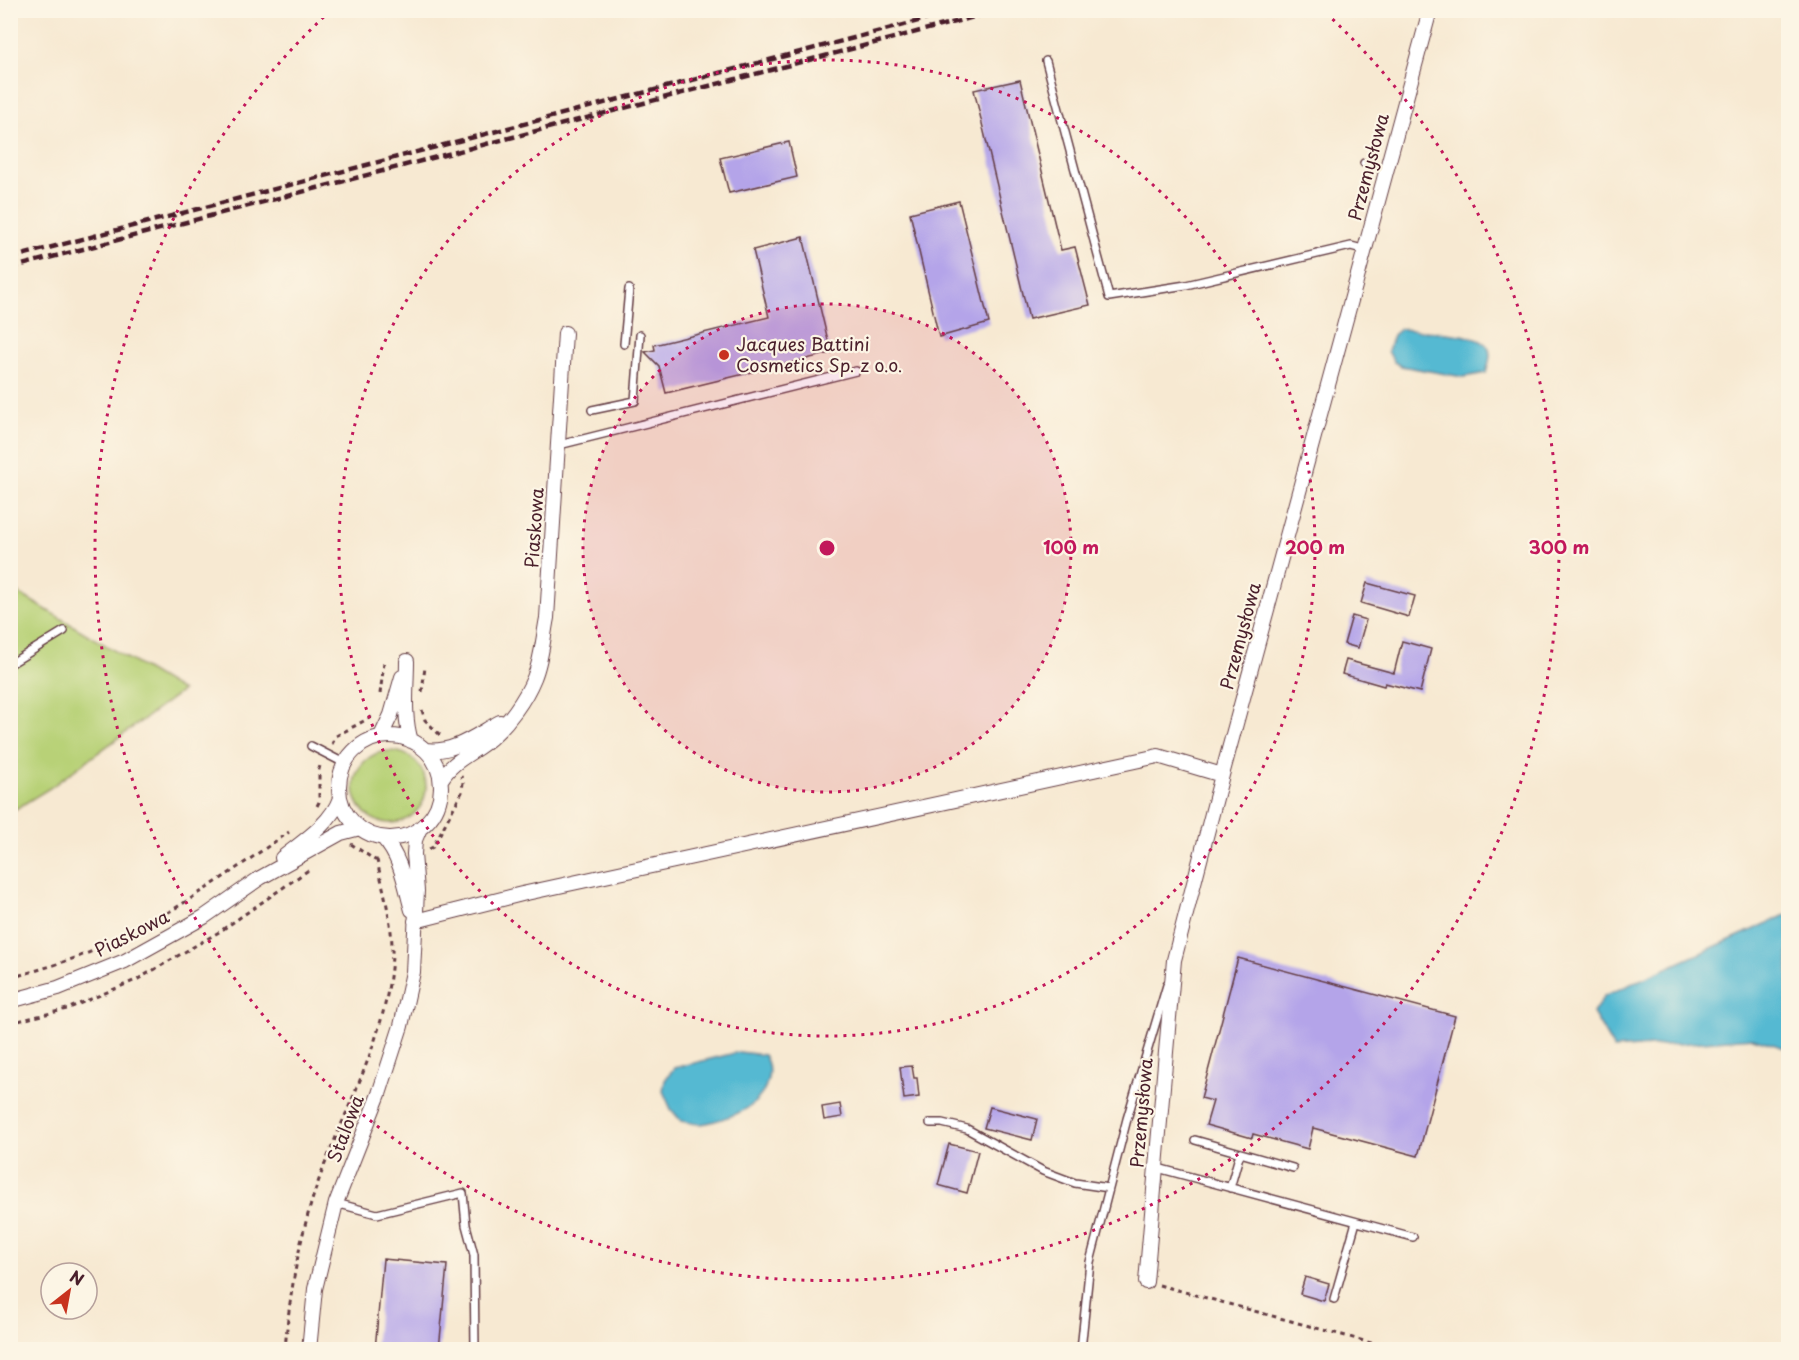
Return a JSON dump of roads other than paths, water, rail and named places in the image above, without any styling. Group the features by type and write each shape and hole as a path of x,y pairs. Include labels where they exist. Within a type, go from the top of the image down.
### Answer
{"street":[{"name":"Przemysłowa","path":"1146,1282 1154,1167 1174,960 1222,774 1430,10"},
{"name":"Piaskowa","path":"420,828 433,813 440,797 441,780 453,756 490,739 523,699 534,678 541,655 547,618 565,333"},
{"path":"381,736 391,715 407,661 406,717 411,741"},
{"path":"344,764 361,745 381,736 400,737 425,750 433,759 441,780"},
{"path":"425,750 453,756"},
{"path":"414,921 522,894 1158,756 1222,774"},
{"name":"Piaskowa","path":"260,878 329,818 336,809 340,798 340,776 344,764"},
{"path":"340,798 344,810 360,828 384,838 397,837 420,828"},
{"name":"Piaskowa","path":"10,1001 58,988 125,961 204,917 260,878 341,833 360,828"},
{"name":"Stalowa","path":"309,1350 315,1289 336,1203 379,1094 401,1026 413,972 417,891 414,854 415,840 420,828"},
{"name":"Stalowa","path":"384,838 392,846 397,856 414,921"}],"lane":[{"path":"1046,61 1108,297 1186,285 1351,246 1366,250"},
{"path":"1364,164 1388,169"},
{"path":"624,344 629,289"},
{"path":"592,410 635,401 640,335"},
{"path":"559,445 856,371"},
{"path":"10,664 64,631"},
{"path":"310,746 344,764"},
{"path":"1081,1350 1090,1262 1127,1119 1174,960"},
{"path":"930,1123 942,1123 967,1129 1043,1171 1075,1183 1109,1188"},
{"path":"1195,1140 1293,1168"},
{"path":"1230,1188 1240,1153"},
{"path":"1154,1167 1413,1237"},
{"path":"336,1203 377,1214 463,1193 466,1225 474,1256 475,1350"},
{"path":"1334,1299 1356,1222"}],"water":[{"path":"1400,329 1460,335 1481,341 1490,352 1486,373 1463,377 1401,366 1394,362 1388,351 1393,335"},
{"path":"1788,914 1788,1049 1753,1038 1614,1049 1593,1013 1604,996"},
{"path":"739,1052 764,1055 767,1061 769,1074 765,1088 757,1100 741,1111 712,1122 700,1124 681,1121 671,1109 663,1091 665,1080 674,1068"}],"railway":[{"path":"10,258 961,10"},
{"path":"10,268 1001,10"}],"place":[{"name":"Jacques Battini Cosmetics Sp. z o.o.","path":"724,355"}]}
